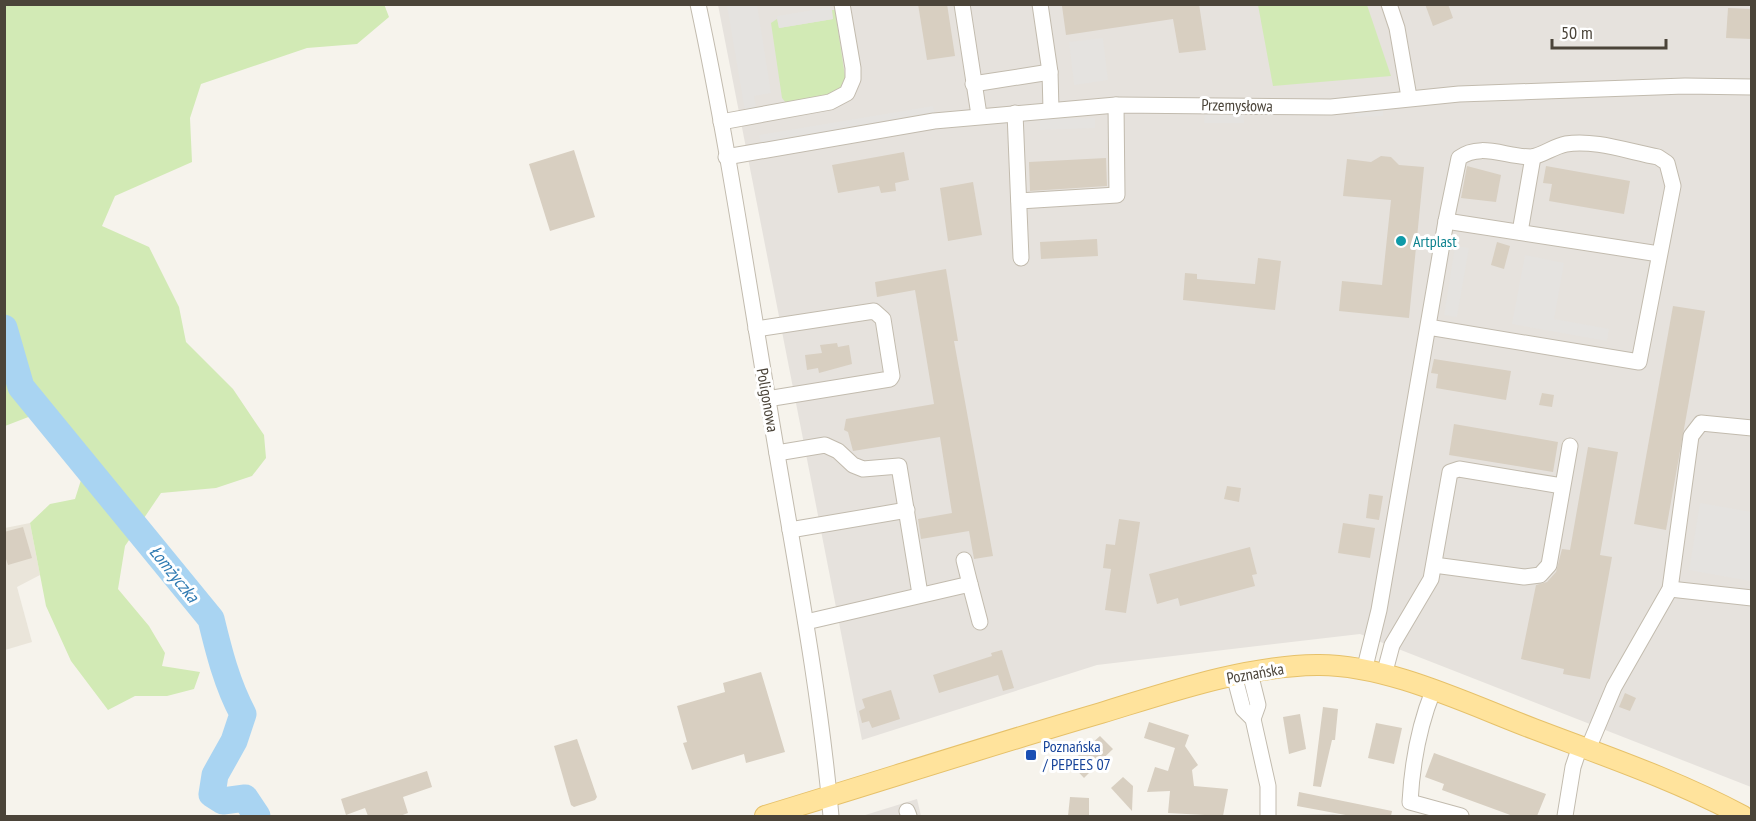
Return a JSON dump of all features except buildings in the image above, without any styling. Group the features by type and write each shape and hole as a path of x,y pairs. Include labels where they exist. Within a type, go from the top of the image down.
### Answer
{"main road":[{"name":"Poznańska","path":"765,816 830,807 1030,734 1242,674 1317,665 1383,675 1432,691 1678,783 1740,816"}],"street":[{"name":"Poligonowa","path":"698,4 721,122 806,622 827,763 830,807"},
{"path":"721,122 830,102 847,93 853,79 853,68 842,4"},
{"path":"962,4 979,116"},
{"path":"1040,4 1050,72 1051,110"},
{"path":"1389,4 1409,97"},
{"path":"973,84 1050,72"},
{"name":"Przemysłowa","path":"726,157 934,121 1116,105 1331,107 1409,97 1685,86 1752,87"},
{"path":"1019,201 1117,195 1116,105"},
{"path":"1015,113 1021,258"},
{"path":"1364,671 1379,610 1456,165 1466,153 1482,150 1533,157 1545,150 1575,143 1658,158 1667,163 1673,186 1639,362 1428,327"},
{"path":"1520,232 1533,157"},
{"path":"1446,221 1659,254"},
{"path":"756,329 874,311 883,318 892,376 890,379 767,399"},
{"path":"1565,816 1573,767 1614,687 1670,589 1691,436 1701,423 1752,428"},
{"path":"777,453 825,446 838,451 853,465 863,469 899,466 920,594"},
{"path":"1434,565 1524,577 1540,575 1549,565 1570,446"},
{"path":"1383,675 1392,645 1431,579 1447,475 1453,470 1562,486"},
{"path":"790,530 907,510"},
{"path":"964,560 980,622"},
{"path":"806,622 970,584"},
{"path":"1670,589 1752,598"},
{"path":"1242,674 1243,709 1253,719 1268,786 1268,816"},
{"path":"1432,691 1425,710 1413,766 1410,802 1461,816"}],"shaded area":[{"path":"718,5 1751,5 1751,787 1360,634 1097,665 862,740"},
{"path":"727,5 757,5 771,93 754,96 756,109 745,111"},
{"path":"831,7 833,19 779,28 777,16"},
{"path":"1103,38 1108,80 1074,85 1069,42"},
{"path":"933,106 935,115 761,143 759,135"},
{"path":"1355,107 1383,107 1383,116 1355,117"},
{"path":"1205,112 1244,112 1244,123 1204,123"},
{"path":"1095,118 1095,128 1040,130 1040,119"},
{"path":"1455,246 1469,248 1457,317 1444,315"},
{"path":"1525,255 1564,263 1554,319 1609,329 1607,341 1512,324"},
{"path":"1700,503 1751,512 1750,581 1689,570"},
{"path":"30,523 40,575 17,587 32,642 5,650 5,528"},
{"path":"917,799 921,816 862,816"},
{"path":"1333,814 1347,816 1248,816"}],"green space":[{"path":"5,4 384,4 389,17 357,44 307,48 201,84 190,118 192,162 115,196 102,226 149,247 179,307 186,342 233,389 264,435 266,458 252,476 216,488 161,493 125,546 118,589 149,626 165,653 162,666 200,672 194,689 167,696 135,696 108,710 71,661 46,606 30,523 50,504 75,499 81,480 51,437 31,416 5,426"},
{"path":"1258,5 1367,5 1391,76 1273,86"},
{"path":"832,10 835,10 846,83 837,94 787,104 782,98 771,23 777,19 779,28 833,19"}],"waterway":[{"name":"Łomżyczka","path":"4,328 21,387 211,619 220,656 243,714 234,741 215,775 212,794 223,801 245,798 257,816"}],"place":[{"name":"Artplast","path":"1401,241"},
{"name":"Poznańska / PEPEES 07","path":"1031,755"}]}
